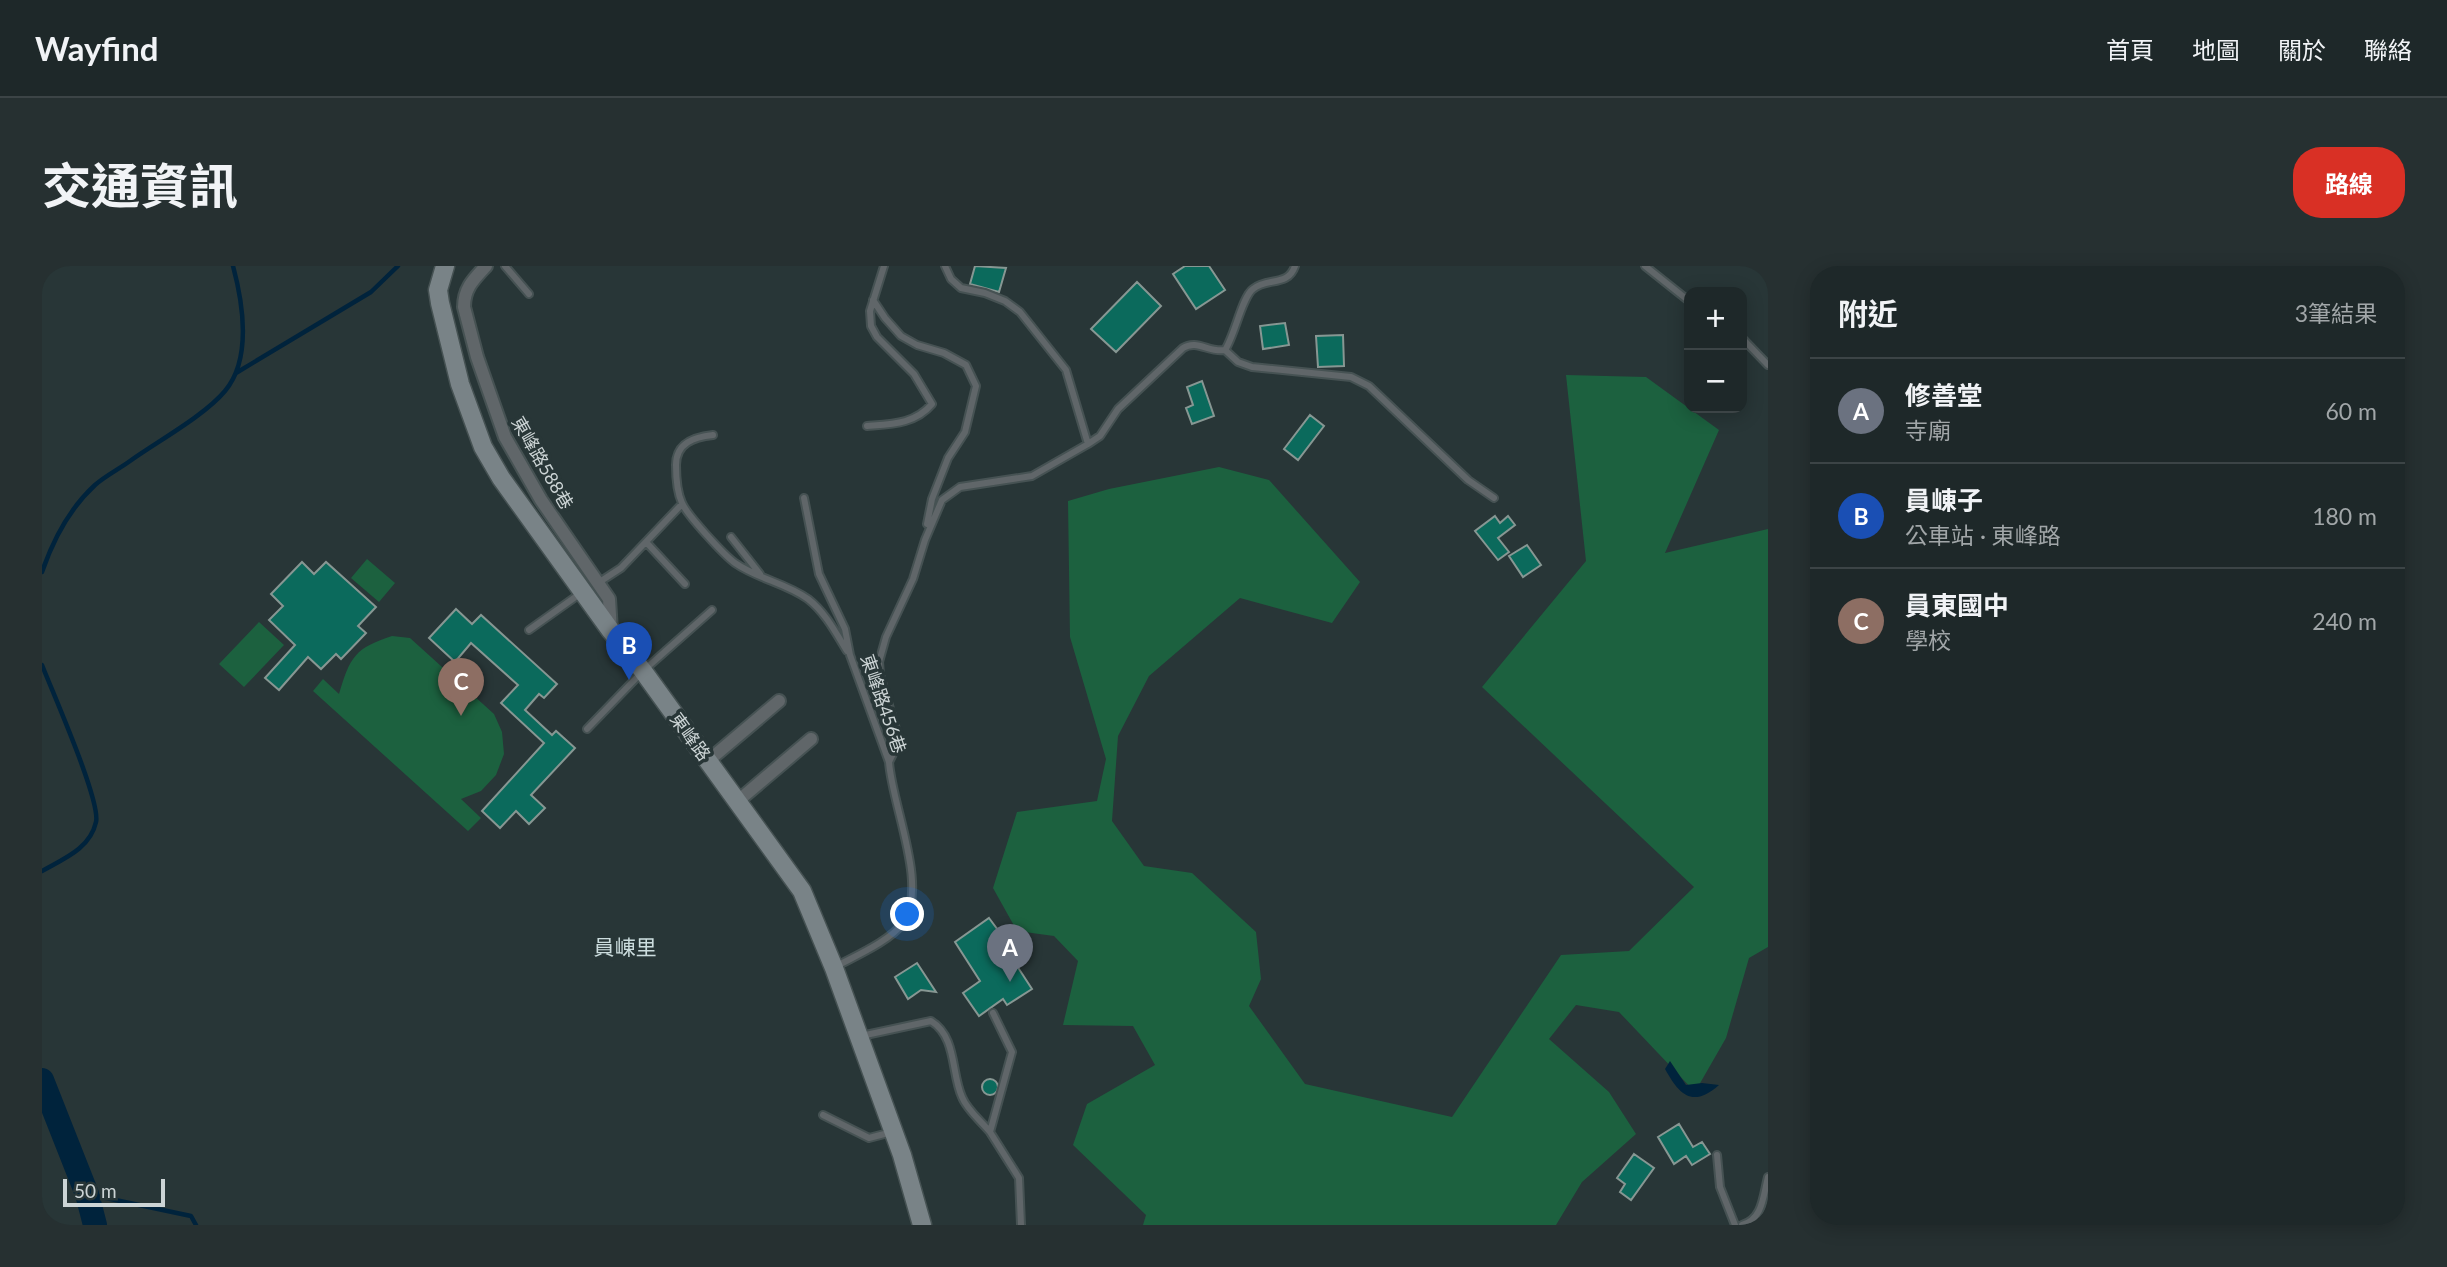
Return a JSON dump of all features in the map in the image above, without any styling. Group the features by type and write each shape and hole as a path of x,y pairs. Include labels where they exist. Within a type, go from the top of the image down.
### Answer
{"main road":[{"name":"東峰路","path":"445,266 438,290 440,303 460,384 483,447 501,478 590,587 611,631 643,671 802,891 834,968 894,1132 922,1225"}],"street":[{"name":"東峰路588巷","path":"486,266 468,285 464,295 464,307 477,358 505,436 590,587"},
{"path":"708,761 779,701"},
{"path":"738,802 811,739"}],"lane":[{"path":"505,266 528,294"},
{"path":"867,426 901,424 922,416 932,404 914,374 877,337 871,326 870,311 884,266"},
{"path":"945,266 951,279 961,288 1005,300 1020,312 1066,370 1088,444"},
{"path":"925,540 942,500 950,492 973,483 1032,476 1100,436 1118,409 1183,348 1194,344 1217,352 1225,350 1247,295 1252,289 1287,278 1292,274 1294,266"},
{"path":"1645,266 1684,297"},
{"path":"873,300 901,336 966,365 976,386 965,432 948,458 932,499 925,540 914,579 886,636 879,662 880,675 898,736 897,748 889,762"},
{"path":"1747,343 1768,365"},
{"path":"1225,350 1238,362 1252,367 1351,377 1369,386 1468,480 1494,498"},
{"path":"713,435 700,436 679,449 676,462 682,503 735,563 786,585 815,605 850,655"},
{"name":"東峰路456巷","path":"804,498 819,574 845,628 850,655 889,762 913,880 913,902 902,925 876,945 834,968"},
{"path":"529,631 621,568 682,503"},
{"path":"731,537 761,576"},
{"path":"646,542 685,584"},
{"path":"587,729 643,671 712,610"},
{"path":"990,1132 1012,1052 993,1013"},
{"path":"859,1037 931,1021 937,1024 950,1046 962,1098 990,1132 1019,1178 1020,1225"},
{"path":"823,1115 869,1139 894,1132"},
{"path":"1717,1155 1720,1187 1735,1225"},
{"path":"1742,1225 1755,1219 1768,1177"}],"green space":[{"path":"1566,375 1646,377 1684,405 1684,413 1696,413 1719,430 1665,553 1768,529 1768,947 1749,958 1726,1038 1695,1092 1619,1012 1576,1005 1549,1039 1609,1092 1636,1134 1582,1182 1556,1225 1143,1225 1146,1215 1073,1145 1087,1104 1155,1065 1133,1026 1063,1025 1078,961 1054,936 1017,931 993,888 1017,812 1097,801 1106,759 1070,637 1068,501 1109,489 1219,467 1269,480 1360,582 1332,623 1240,598 1149,676 1118,736 1112,821 1144,866 1192,873 1256,932 1261,979 1249,1006 1305,1084 1452,1117 1561,955 1629,951 1694,887 1482,687 1586,561"},
{"path":"367,559 395,583 379,602 351,578"},
{"path":"259,622 284,645 244,687 219,664"},
{"path":"392,636 410,638 494,714 502,732 504,754 496,775 481,791 461,799 481,818 468,831 313,691 323,679 339,694 356,656 370,645"}],"water":[{"path":"1670,1061 1686,1085 1719,1085 1701,1096 1687,1095 1665,1069"}],"building":[{"path":"975,266 1006,268 999,292 970,284"},
{"path":"1185,266 1209,266 1225,290 1196,309 1173,274"},
{"path":"1137,282 1161,306 1116,352 1091,329"},
{"path":"1285,323 1289,345 1263,349 1260,326"},
{"path":"1343,335 1344,366 1318,367 1316,336"},
{"path":"1202,381 1214,416 1192,424 1186,408 1193,405 1187,387"},
{"path":"1310,415 1324,426 1298,460 1284,449"},
{"path":"1495,516 1500,523 1508,516 1515,525 1498,538 1509,552 1498,560 1475,531"},
{"path":"1527,545 1541,565 1523,577 1509,556"},
{"path":"302,562 314,574 326,562 376,607 358,626 366,633 341,659 336,654 321,669 308,657 279,690 265,678 295,645 269,620 283,606 271,594"},
{"path":"456,609 472,624 481,615 557,684 544,698 539,694 525,710 552,735 556,731 575,748 531,795 545,808 529,824 516,811 500,828 482,811 544,743 501,703 518,685 471,643 455,662 429,638"},
{"path":"989,918 1006,941 1002,943 1032,989 1007,1005 1003,999 979,1016 963,993 980,981 955,942"},
{"path":"917,963 936,992 921,990 908,999 895,977"},
{"path":"990,1079 998,1087 990,1095 982,1087"},
{"path":"1679,1124 1693,1147 1702,1142 1710,1154 1692,1165 1686,1156 1674,1164 1658,1137"},
{"path":"1634,1154 1654,1168 1631,1200 1620,1192 1625,1184 1617,1178"}],"waterway":[{"path":"42,572 63,525 86,494 103,479 205,410 234,378 239,363 243,330 240,297 233,266"},
{"path":"236,373 371,292 398,266"},
{"path":"42,665 84,770 96,810 93,831 82,846 42,871"},
{"path":"42,1080 87,1194 95,1225"},
{"path":"87,1194 191,1216 196,1225"}],"place":[{"name":"員崠子","path":"629,680"},
{"name":"員東國中","path":"461,716"},
{"name":"修善堂","path":"1010,982"}],"district":[{"name":"員崠里","path":"625,948"}]}
